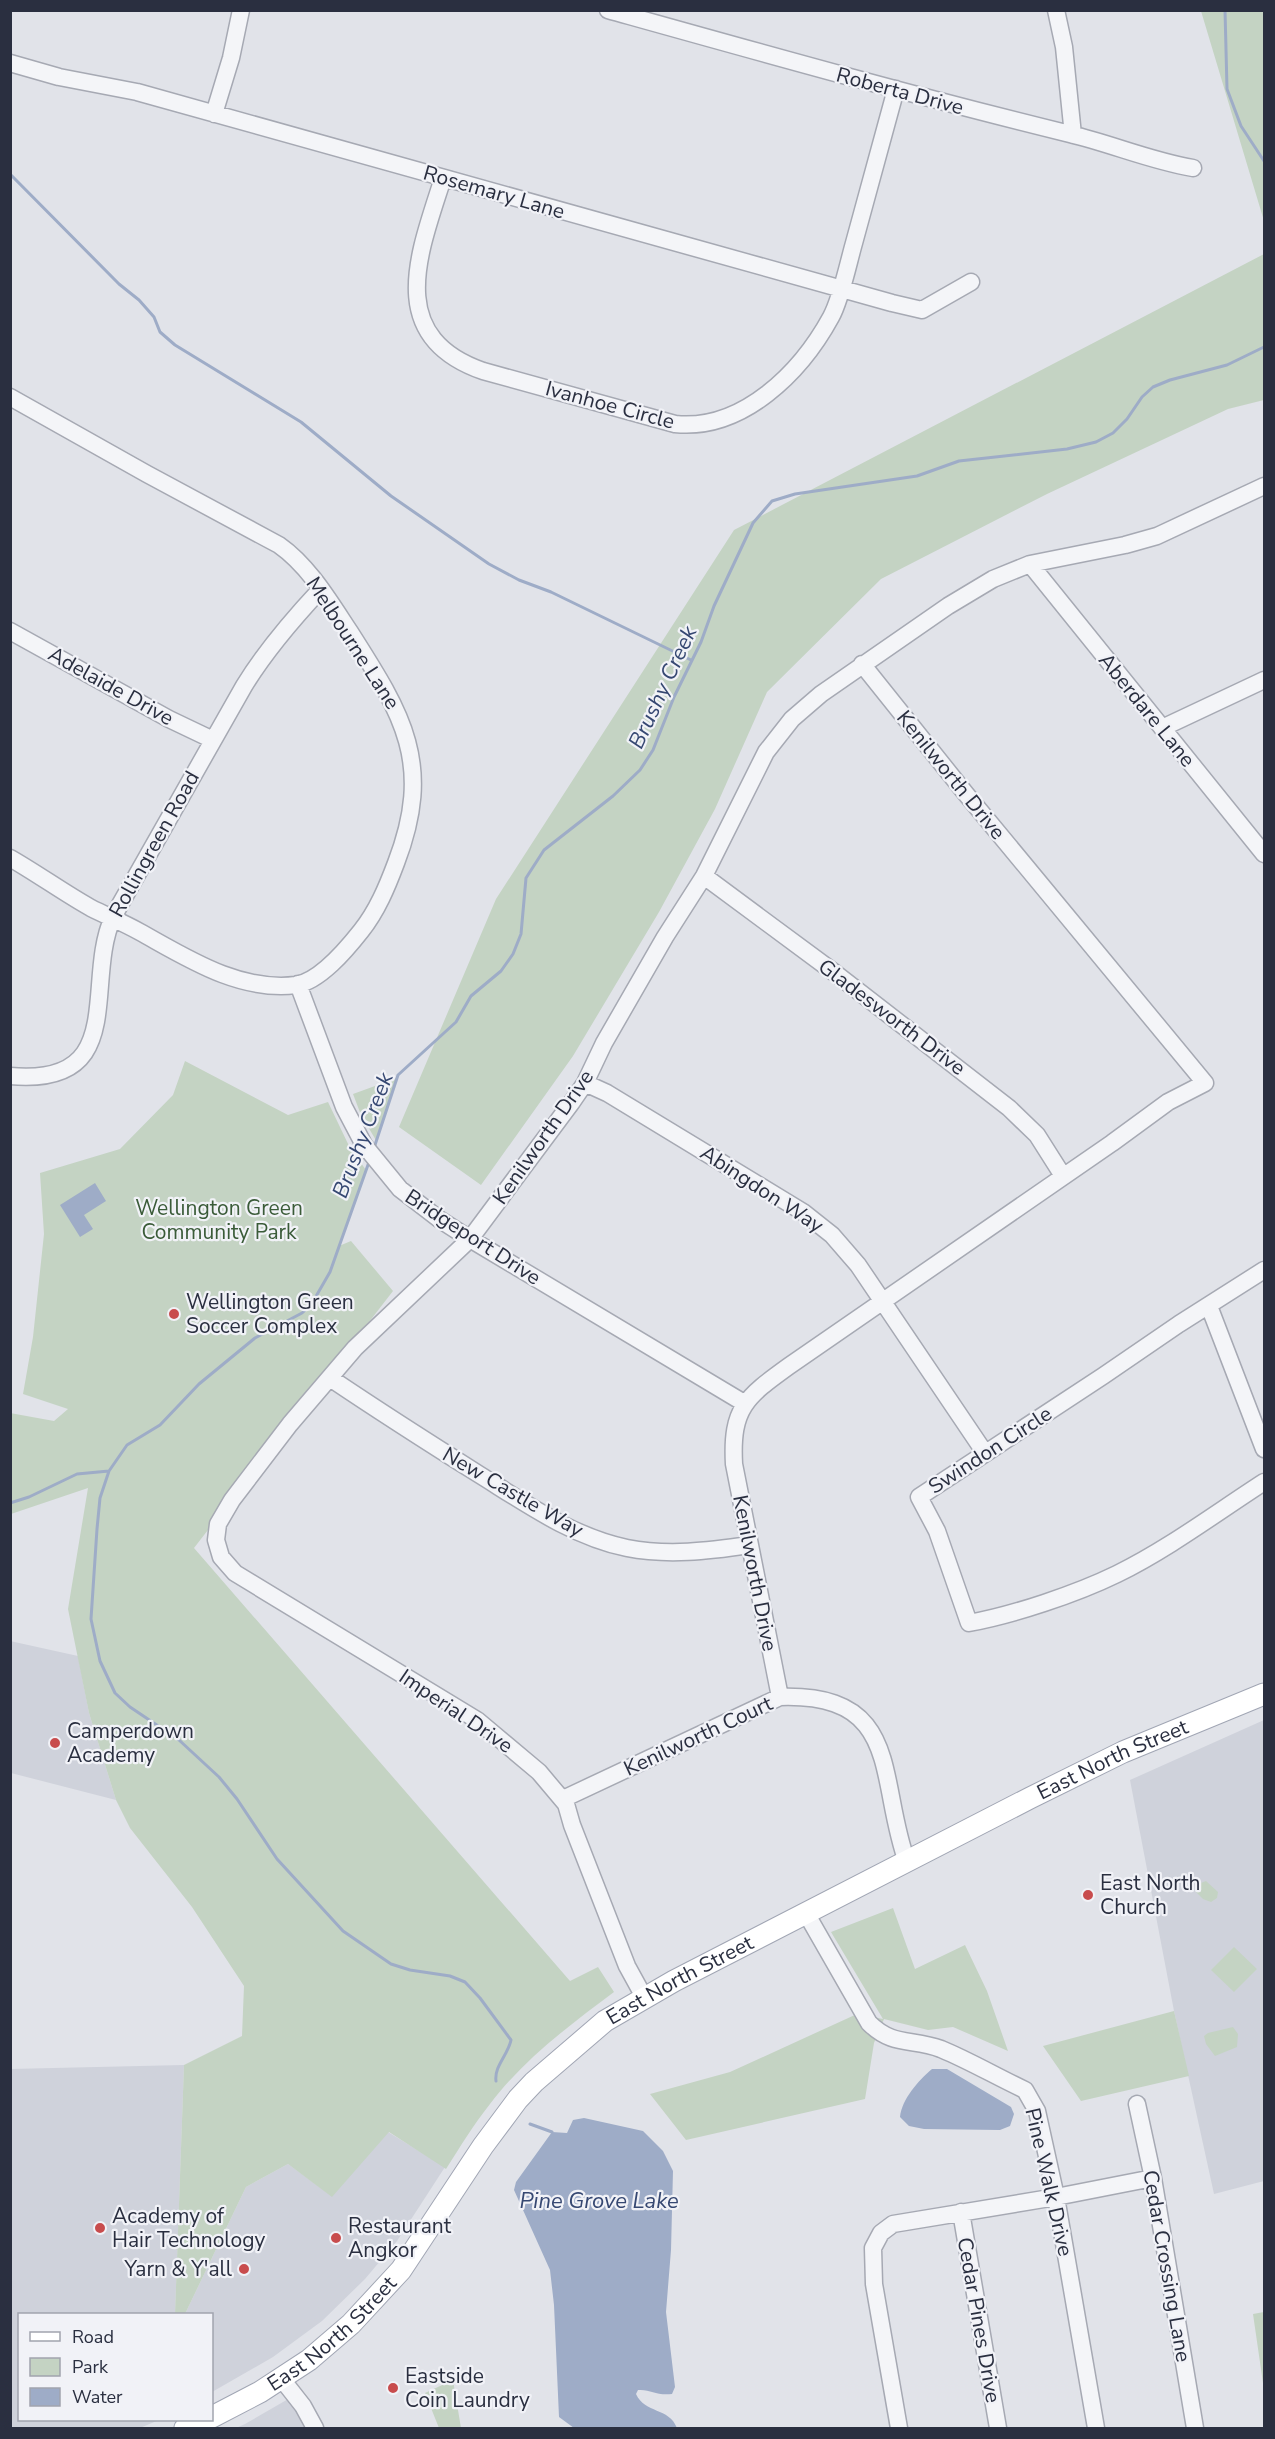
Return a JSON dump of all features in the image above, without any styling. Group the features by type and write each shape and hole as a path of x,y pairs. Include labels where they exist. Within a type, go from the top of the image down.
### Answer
{"main road":[{"name":"East North Street","path":"213,2416 260,2392 331,2343 379,2296 413,2254 503,2118 534,2082 605,2021 644,1997 1123,1752 1264,1694"},
{"path":"185,2428 202,2421"}],"street":[{"path":"214,114 231,58 242,10"},
{"name":"Roberta Drive","path":"608,10 996,117 1073,135 1166,164 1193,168"},
{"path":"1056,10 1064,47 1073,135"},
{"name":"Rosemary Lane","path":"10,63 137,92 922,310 971,282"},
{"name":"Ivanhoe Circle","path":"443,178 417,264 416,291 424,323 438,344 459,360 483,371 675,424 707,424 745,408 785,378 831,317 896,89"},
{"name":"Melbourne Lane","path":"10,397 279,545 299,562 351,633 400,717 410,752 412,797 404,843 387,886 367,924 336,961 298,984"},
{"path":"862,664 979,586 1030,564 1125,545 1157,536 1264,486"},
{"name":"Aberdare Lane","path":"1030,564 1264,854"},
{"name":"Rollingreen Road","path":"10,1076 37,1077 55,1074 75,1062 89,1045 95,1029 108,931 113,918 213,740 265,653 320,590"},
{"name":"Adelaide Drive","path":"10,632 169,719 213,740"},
{"name":"Kenilworth Drive","path":"220,1557 216,1540 220,1519 232,1500 291,1424 355,1348 470,1239 585,1083 604,1043 665,937 704,876 760,762 775,739 792,719 820,694 862,664 966,794 1205,1083 1168,1102 882,1300 759,1387 744,1403 734,1439 734,1455 780,1697"},
{"path":"1162,729 1264,680"},
{"path":"10,858 92,908 228,977 249,983 298,984"},
{"name":"Gladesworth Drive","path":"704,876 835,973 1009,1108 1037,1136 1064,1176"},
{"name":"Bridgeport Drive","path":"298,984 344,1107 359,1136 383,1171 413,1201 470,1239 744,1403"},
{"name":"Abingdon Way","path":"585,1083 652,1120 813,1218 845,1248 985,1453"},
{"name":"Swindon Circle","path":"1264,1270 919,1497 937,1531 969,1623 991,1619 1081,1589 1117,1574 1264,1482"},
{"path":"1209,1306 1264,1449"},
{"name":"New Castle Way","path":"330,1378 501,1488 591,1538 627,1548 667,1553 711,1551 750,1545"},
{"name":"Imperial Drive","path":"220,1557 242,1578 477,1720 524,1758 563,1799 627,1965 644,1997"},
{"name":"Kenilworth Court","path":"563,1799 780,1697 807,1698 831,1703 852,1712 866,1725 879,1747 886,1770 897,1834 907,1862"},
{"name":"Pine Walk Drive","path":"806,1913 869,2023 881,2035 891,2039 922,2043 942,2050 1025,2091 1037,2111 1056,2197 1096,2428"},
{"name":"Cedar Crossing Lane","path":"1137,2104 1153,2178 1195,2428"},
{"path":"899,2428 874,2284 873,2248 880,2233 893,2224 1056,2197 1153,2178"},
{"name":"Cedar Pines Drive","path":"961,2212 998,2428"},
{"path":"281,2378 303,2406 315,2428"}],"shaded area":[{"name":"Camperdown Academy","path":"10,1641 78,1656 89,1713 116,1800 11,1773"},
{"path":"1264,1720 1264,2181 1214,2194 1174,2011 1130,1780"},
{"path":"184,2065 175,2313 18,2313 18,2421 157,2421 140,2428 11,2428 10,2069"},
{"path":"388,2132 445,2167 397,2241 365,2279 322,2321 273,2357 213,2391 213,2313 185,2313 246,2187 288,2164 332,2196"},
{"path":"290,2398 307,2428 236,2428 245,2424"}],"green space":[{"path":"1201,11 1264,11 1264,221"},
{"path":"1264,254 1264,400 1228,409 1047,494 881,579 767,692 715,809 659,912 573,1056 481,1185 399,1127 496,899 734,530"},
{"name":"Wellington Green Community Park","path":"185,1061 288,1115 328,1102 350,1148 366,1170 339,1246 351,1241 393,1291 194,1548 570,1981 598,1967 614,1992 564,2030 518,2072 484,2112 446,2169 389,2132 332,2197 288,2164 246,2187 185,2313 175,2313 184,2065 242,2036 244,1986 192,1907 130,1828 116,1800 89,1713 68,1609 88,1488 11,1514 10,1413 54,1421 68,1409 23,1394 33,1337 44,1234 40,1173 120,1149 173,1095"},
{"path":"397,1078 377,1142 361,1115 353,1094"},
{"path":"1206,1881 1218,1892 1217,1898 1211,1902 1203,1899 1195,1891 1198,1884"},
{"path":"893,1908 915,1969 965,1945 987,1991 1008,2051 953,2027 928,2030 884,2019 874,2043 865,2099 686,2140 650,2094 730,2072 857,2014 883,2019 831,1932"},
{"path":"1234,1947 1257,1969 1234,1992 1211,1970"},
{"path":"1174,2011 1189,2076 1081,2101 1043,2046"},
{"path":"1233,2027 1238,2034 1237,2047 1215,2056 1206,2044 1204,2036"},
{"path":"1264,2312 1264,2390 1253,2314"},
{"path":"453,2380 461,2428 439,2428 425,2393"}],"water":[{"path":"95,1183 106,1201 84,1215 93,1229 80,1237 60,1205"},
{"path":"932,2069 947,2069 1011,2107 1014,2114 1010,2126 1000,2130 924,2129 909,2126 900,2117 901,2110 916,2085"},
{"name":"Pine Grove Lake","path":"584,2118 643,2131 663,2151 673,2171 671,2250 666,2312 675,2387 672,2394 638,2390 636,2394 645,2405 663,2413 673,2421 677,2428 574,2428 559,2417 554,2305 550,2270 514,2190 516,2182 552,2132 567,2133 573,2120"}],"waterway":[{"path":"1225,10 1227,89 1241,126 1264,161"},
{"path":"10,174 119,284 139,300 154,317 160,332 175,345 301,422 391,496 489,564 691,660"},
{"name":"Brushy Creek","path":"374,1148 398,1075 456,1022 471,996 501,971 513,954 521,934 526,878 544,850 613,796 640,770 653,750 674,697 701,642 714,606 753,523 772,501 795,494 917,476 959,461 1067,449 1096,442 1113,433 1153,387 1170,380 1227,365 1264,347"},
{"path":"369,1162 330,1272 311,1305 302,1313 255,1338 199,1384 160,1425 127,1445 109,1471 100,1498 91,1619 100,1661 115,1693 130,1707 179,1740 219,1777 237,1799 277,1859 343,1931 391,1964 410,1970 450,1976 465,1982 480,1998 511,2040 497,2070 496,2081"},
{"name":"Brushy Creek","path":"10,1503 29,1497 77,1474 109,1471"},
{"path":"530,2124 552,2132"}],"place":[{"name":"Wellington Green Soccer Complex","path":"174,1314"},
{"name":"Camperdown Academy","path":"55,1743"},
{"name":"East North Church","path":"1088,1895"},
{"name":"Academy of Hair Technology","path":"100,2228"},
{"name":"Restaurant Angkor","path":"336,2238"},
{"name":"Yarn & Y'all","path":"244,2269"},
{"name":"Eastside Coin Laundry","path":"393,2388"}]}
